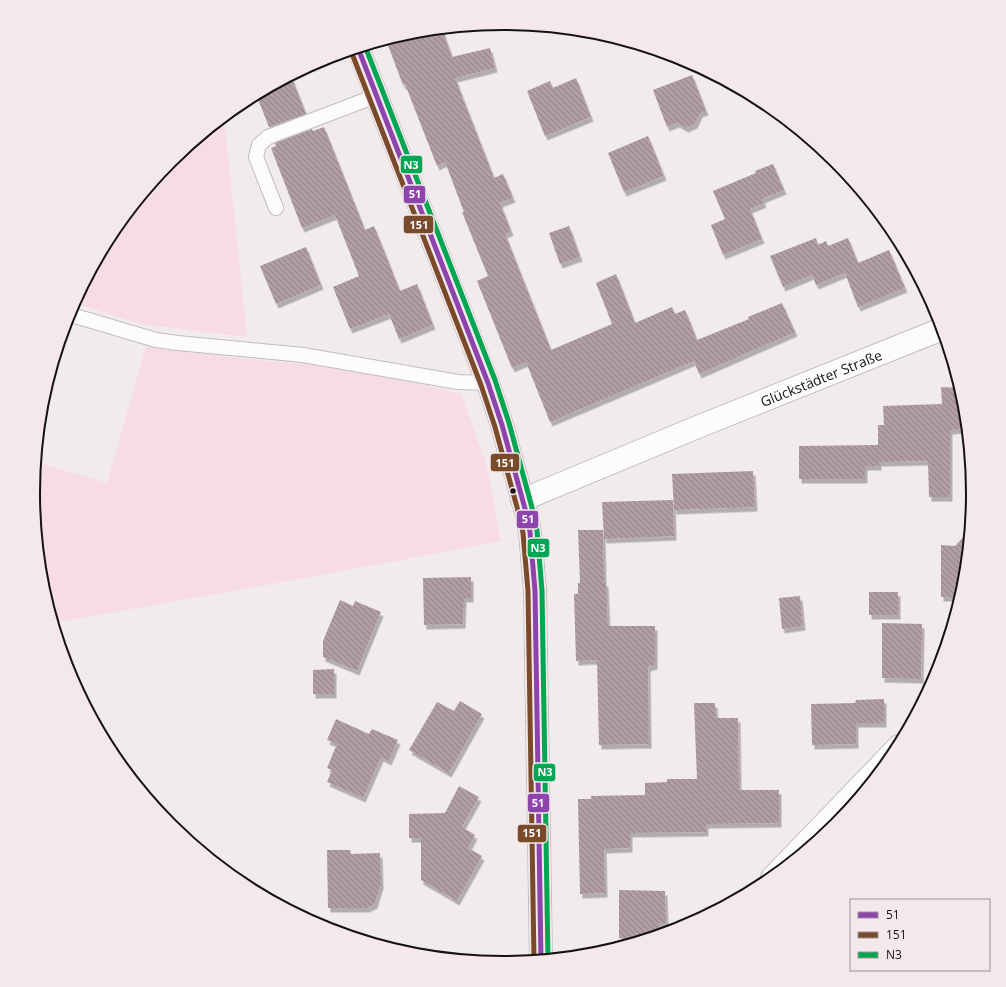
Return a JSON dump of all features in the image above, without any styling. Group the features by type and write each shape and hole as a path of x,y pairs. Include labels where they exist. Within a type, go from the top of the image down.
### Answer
{"street":[{"path":"360,53 488,383 502,425 530,532 535,591 541,955"},
{"name":"Glückstädter Straße","path":"522,500 700,426 937,331"},
{"path":"803,847 856,793"}],"lane":[{"path":"276,208 256,157 259,145 268,137 376,96"},
{"path":"75,316 156,340 303,355 458,382 488,383"}],"shaded area":[{"path":"225,123 247,337 140,324 80,305 87,288 102,262 135,211 175,166 197,145"},
{"path":"146,346 246,359 332,366 408,381 461,394 487,466 501,541 58,622 48,584 43,554 40,524 40,463 107,483"}],"building":[{"path":"444,34 452,57 490,48 495,68 455,78 494,178 503,174 513,198 500,203 511,231 505,234 551,350 612,324 596,283 616,274 635,323 672,307 675,314 685,310 697,340 749,319 748,317 782,303 795,332 699,374 694,361 550,422 526,362 512,368 477,281 488,276 462,212 464,212 445,162 437,166 405,84 403,85 388,45"},
{"path":"692,75 706,111 700,113 695,124 686,128 677,123 667,127 653,90"},
{"path":"576,78 591,117 545,136 527,91 550,81 553,88"},
{"path":"293,81 306,114 269,127 258,100"},
{"path":"324,127 365,230 374,226 400,291 417,284 433,325 399,339 389,314 350,329 333,287 359,276 335,215 302,228 271,148 276,146 275,143 312,129 313,131"},
{"path":"648,136 664,176 624,192 608,153"},
{"path":"773,164 784,190 762,199 764,203 750,209 762,239 723,255 711,225 725,219 713,191 756,173 755,171"},
{"path":"569,226 580,257 560,264 549,233"},
{"path":"816,238 818,245 826,241 828,246 848,238 858,263 889,250 905,288 858,307 845,273 816,285 812,275 783,287 770,256"},
{"path":"306,247 321,285 276,304 260,266"},
{"path":"941,387 954,388 962,429 950,430 950,497 929,497 928,461 879,462 879,466 865,466 865,479 799,479 799,446 878,445 878,425 884,425 883,406 942,404"},
{"path":"753,471 755,507 674,510 672,474"},
{"path":"673,500 674,536 604,539 602,502"},
{"path":"578,530 603,530 604,582 606,582 608,626 655,626 655,665 648,667 649,744 599,745 597,660 576,661 574,594 578,594 578,583 580,583"},
{"path":"965,535 955,597 941,597 941,545 955,546"},
{"path":"471,577 471,598 464,598 463,624 424,625 423,578"},
{"path":"869,592 898,592 898,615 869,615"},
{"path":"800,596 803,626 782,629 779,598"},
{"path":"340,600 353,606 355,601 381,612 357,671 323,657 323,641"},
{"path":"882,623 922,624 921,679 882,678"},
{"path":"334,669 334,694 313,694 313,670"},
{"path":"884,699 884,723 856,723 856,744 812,745 811,704 855,703 856,700"},
{"path":"460,701 482,714 449,773 409,750 437,702 454,711"},
{"path":"694,703 715,703 716,718 738,718 739,790 779,790 779,823 706,824 706,832 630,833 630,848 604,849 605,893 580,894 578,799 591,799 591,796 645,795 645,783 667,782 667,779 697,779"},
{"path":"336,719 369,734 372,729 398,740 389,761 381,757 363,798 327,782 332,770 327,768 337,744 327,740"},
{"path":"459,786 479,797 462,827 475,835 468,848 482,856 457,901 421,880 421,838 409,838 409,814 445,813"},
{"path":"327,850 350,850 351,854 380,853 381,884 375,904 367,908 328,908"},
{"path":"619,890 665,891 666,923 659,923 659,930 652,932 633,938 619,938"}],"transit line":[{"name":"N3","path":"367,51 495,380 509,423 534,515 537,531 542,591 548,955"},
{"name":"51","path":"360,53 488,383 502,425 527,516 530,532 535,591 541,955"},
{"name":"151","path":"353,55 481,385 495,427 520,518 523,533 528,591 534,956"}]}
